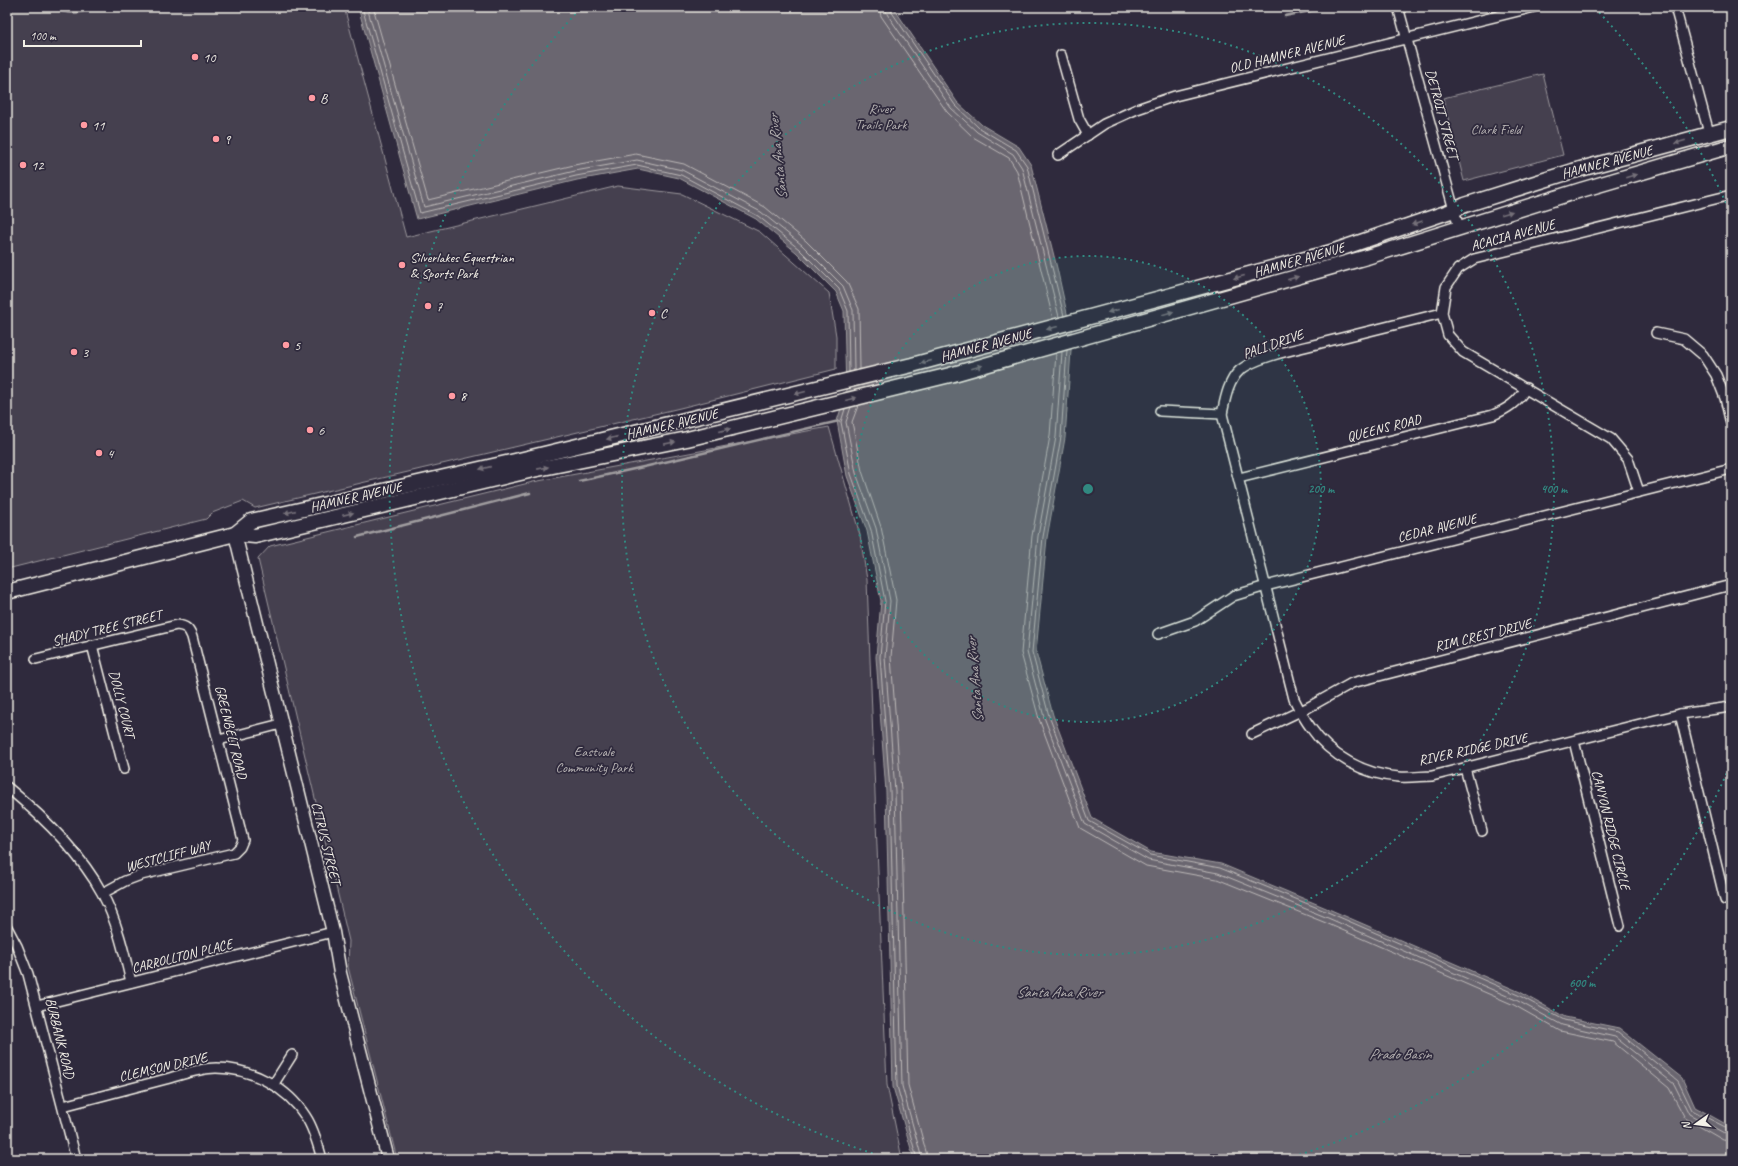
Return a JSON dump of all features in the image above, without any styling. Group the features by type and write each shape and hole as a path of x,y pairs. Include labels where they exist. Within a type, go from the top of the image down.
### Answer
{"main road":[{"name":"HAMNER AVENUE","path":"236,534 250,521 690,420 912,365 1331,252 1465,205 1573,171 1731,128"},
{"name":"HAMNER AVENUE","path":"7,592 236,534 256,536 533,470 687,440 950,375 1367,257 1731,146"}],"street":[{"name":"DETROIT STREET","path":"1398,7 1459,228"},
{"name":"OLD HAMNER AVENUE","path":"1058,155 1104,124 1137,109 1174,96 1534,7"},
{"path":"1675,7 1709,133"},
{"path":"1061,55 1079,119 1088,135"},
{"name":"ACACIA AVENUE","path":"1639,492 1628,459 1612,439 1463,352 1448,335 1442,313 1446,287 1458,269 1474,259 1731,195"},
{"name":"PALI DRIVE","path":"1266,586 1222,414 1227,390 1239,371 1249,364 1293,350 1442,313"},
{"path":"1656,333 1684,339 1703,355 1716,375 1725,398 1731,424"},
{"name":"QUEENS ROAD","path":"1239,478 1493,415 1506,410 1521,397 1526,388"},
{"path":"1160,411 1222,414"},
{"name":"CEDAR AVENUE","path":"1158,634 1195,621 1233,596 1266,586 1731,469"},
{"name":"CITRUS STREET","path":"236,534 281,724 333,932 340,973 388,1159"},
{"name":"RIM CREST DRIVE","path":"1252,734 1352,683 1731,585"},
{"name":"RIVER RIDGE DRIVE","path":"1266,586 1294,699 1311,729 1328,747 1347,761 1366,771 1399,777 1432,776 1680,714 1731,707"},
{"name":"SHADY TREE STREET","path":"36,659 169,627 184,626"},
{"name":"GREENBELT ROAD","path":"184,626 189,630 192,638 219,740 243,840 240,847"},
{"name":"DOLLY COURT","path":"92,646 124,769"},
{"path":"1680,714 1725,900"},
{"path":"219,740 281,724"},
{"name":"CANYON RIDGE CIRCLE","path":"1574,741 1620,926"},
{"path":"1465,768 1482,831"},
{"path":"7,787 31,807 60,837 90,874 103,893 121,940 131,982"},
{"name":"WESTCLIFF WAY","path":"103,893 125,881 141,875 234,853 240,847"},
{"name":"BURBANK ROAD","path":"7,927 17,946 28,974 76,1159"},
{"name":"CARROLLTON PLACE","path":"37,1006 333,932"},
{"path":"273,1085 292,1055"},
{"name":"CLEMSON DRIVE","path":"63,1106 215,1068 256,1076 273,1085 289,1097 305,1116 318,1143 322,1159"}],"green space":[{"name":"Silverlakes Equestrian & Sports Park","path":"7,7 344,7 406,237 618,186 682,194 760,232 829,293 836,336 836,369 680,408 255,508 243,501 212,513 206,519 7,569"},
{"name":"Clark Field","path":"1543,74 1563,155 1464,181 1443,98"},
{"name":"Eastvale Community Park","path":"829,427 860,535 867,580 887,1085 902,1159 397,1159 348,967 349,941 258,559 270,546 533,482"}],"water":[{"path":"52,7 93,7 83,12 67,13"},
{"name":"Santa Ana River","path":"358,7 893,7 957,102 982,125 1019,147 1031,165 1057,268 1072,336 1065,438 1047,538 1036,652 1053,715 1092,818 1151,852 1221,864 1520,992 1565,1017 1619,1028 1682,1078 1695,1107 1731,1127 1731,1159 914,1159 893,1087 886,792 876,657 881,601 867,531 847,476 837,421 846,393 844,311 836,292 796,252 756,219 679,178 638,169 577,180 417,219"}],"waterway":[{"path":"1285,16 1330,7"},
{"path":"579,481 839,421"},
{"path":"357,537 530,493"}],"place":[{"name":"10","path":"195,57"},
{"name":"B","path":"312,98"},
{"name":"11","path":"84,125"},
{"name":"9","path":"216,139"},
{"name":"12","path":"23,165"},
{"name":"Silverlakes Equestrian & Sports Park","path":"402,265"},
{"name":"7","path":"428,306"},
{"name":"C","path":"652,313"},
{"name":"5","path":"286,345"},
{"name":"3","path":"74,352"},
{"name":"8","path":"452,396"},
{"name":"6","path":"310,430"},
{"name":"4","path":"99,453"}],"park label":[{"name":"River Trails Park","path":"881,116"}],"water label":[{"name":"Prado Basin","path":"1400,1054"}]}
